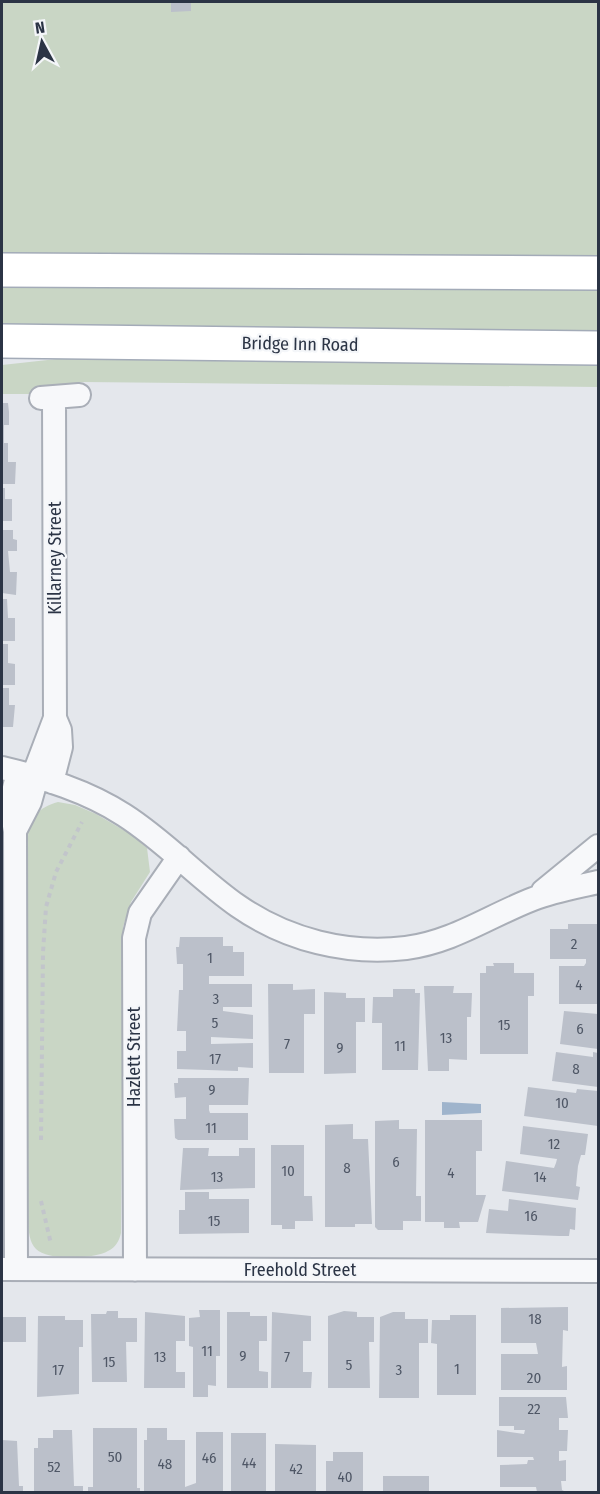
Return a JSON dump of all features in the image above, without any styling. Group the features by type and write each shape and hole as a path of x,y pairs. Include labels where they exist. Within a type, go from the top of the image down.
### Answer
{"main road":[{"path":"2,270 598,273"},
{"name":"Bridge Inn Road","path":"2,341 598,348"}],"street":[{"name":"Killarney Street","path":"9,1269 15,831 10,804 28,775 55,718 48,398 79,395"},
{"path":"28,775 122,814 179,856 238,906 260,920 306,940 358,949 404,948 448,939 532,900 598,882"},
{"path":"532,900 598,846"},
{"name":"Hazlett Street","path":"135,1270 134,938 141,913 179,856"},
{"name":"Freehold Street","path":"9,1269 598,1271"}],"path":[{"path":"41,1142 43,952 46,907 56,872 82,822"},
{"path":"41,1189 40,1201 51,1244"}],"green space":[{"path":"2,2 598,2 598,261 2,259"},
{"path":"2,283 598,286 598,337 2,329"},
{"path":"84,356 598,361 598,387 84,382 34,389 33,394 2,394 2,365"},
{"path":"58,802 75,805 96,814 132,835 147,848 150,872 131,902 123,927 121,1233 117,1244 102,1254 71,1258 50,1256 36,1249 30,1237 28,1223 28,837 30,824 36,814 45,807"}],"water":[{"path":"442,1102 481,1104 481,1113 442,1115"}],"building":[{"path":"171,2 191,2 191,11 171,12"},
{"path":"2,403 8,403 9,425 4,425 4,443 8,443 8,462 16,462 15,484 2,484"},
{"path":"2,488 5,488 5,499 12,499 12,521 2,521"},
{"path":"2,530 13,530 13,539 17,540 17,551 8,551 10,572 17,572 16,595 2,593"},
{"path":"2,599 7,599 8,618 15,618 15,641 2,641"},
{"path":"2,644 8,644 8,663 15,664 15,685 2,685"},
{"path":"2,688 9,688 9,705 15,705 13,727 2,727"},
{"path":"568,924 598,924 598,1004 559,1004 559,966 584,966 586,963 586,959 550,959 550,929 568,929"},
{"path":"180,937 223,937 223,946 233,946 233,952 244,952 244,976 209,976 209,984 252,984 252,1007 223,1007 223,1011 253,1015 253,1039 211,1037 211,1044 253,1043 253,1068 238,1067 238,1071 177,1069 177,1051 186,1051 186,1031 177,1031 179,990 183,990 183,964 177,964 176,947 179,947"},
{"path":"493,963 514,963 514,973 534,973 534,996 528,996 528,1054 480,1054 480,973 486,973 486,966 494,966"},
{"path":"268,984 293,984 293,990 315,989 315,1014 304,1014 304,1073 269,1073"},
{"path":"424,986 454,986 453,993 472,993 471,1017 467,1017 467,1060 449,1059 449,1071 428,1071"},
{"path":"393,989 415,989 415,993 420,993 418,1070 382,1070 382,1023 372,1023 373,997 393,997"},
{"path":"324,992 346,993 346,998 365,998 365,1022 356,1022 356,1073 324,1074"},
{"path":"564,1011 598,1014 598,1049 560,1044"},
{"path":"556,1052 593,1057 593,1052 598,1053 598,1087 552,1081"},
{"path":"178,1078 249,1078 248,1105 209,1105 210,1113 248,1113 248,1140 178,1140 175,1138 174,1119 186,1119 186,1097 175,1098 174,1083 178,1083"},
{"path":"528,1087 576,1093 577,1089 598,1091 598,1126 524,1116"},
{"path":"399,1120 399,1129 417,1129 416,1196 421,1196 421,1221 403,1221 403,1230 378,1230 375,1227 375,1121"},
{"path":"425,1120 482,1120 482,1151 476,1151 476,1195 486,1195 478,1222 459,1222 460,1228 444,1228 444,1222 425,1222"},
{"path":"353,1124 353,1139 368,1139 372,1224 355,1224 355,1227 325,1227 325,1125"},
{"path":"523,1126 588,1134 585,1155 581,1155 578,1166 576,1186 580,1187 578,1200 502,1191 506,1161 554,1168 556,1163 557,1159 520,1154"},
{"path":"271,1145 304,1145 304,1196 312,1196 313,1221 295,1221 295,1229 282,1229 282,1225 271,1225"},
{"path":"183,1148 209,1148 208,1156 239,1156 239,1148 255,1148 255,1188 180,1190"},
{"path":"185,1192 209,1192 209,1199 249,1199 249,1233 179,1234 179,1210 185,1210"},
{"path":"509,1199 576,1208 575,1230 570,1229 569,1236 486,1233 489,1209 508,1211"},
{"path":"568,1307 568,1331 563,1330 562,1367 567,1366 567,1390 501,1390 501,1354 538,1354 536,1343 501,1343 501,1308"},
{"path":"199,1310 220,1310 220,1356 216,1356 216,1386 208,1385 208,1397 193,1397 193,1347 189,1346 189,1318 200,1317"},
{"path":"107,1311 118,1311 118,1318 137,1318 137,1342 126,1342 127,1382 92,1382 91,1314 106,1314"},
{"path":"344,1311 357,1312 357,1317 374,1317 374,1342 369,1342 370,1388 328,1388 328,1316"},
{"path":"145,1312 185,1316 185,1341 176,1341 176,1372 185,1372 185,1388 144,1388"},
{"path":"227,1312 250,1312 250,1316 267,1316 267,1341 259,1341 259,1371 268,1372 268,1388 227,1388"},
{"path":"272,1312 311,1316 311,1341 303,1341 303,1372 312,1372 311,1388 271,1388"},
{"path":"393,1312 405,1312 405,1319 428,1319 428,1343 419,1343 419,1398 379,1398 380,1317"},
{"path":"450,1315 476,1315 476,1395 437,1395 437,1344 431,1343 432,1320 450,1320"},
{"path":"38,1316 65,1316 65,1320 83,1320 83,1347 79,1347 79,1394 37,1397"},
{"path":"2,1317 26,1317 26,1342 2,1342"},
{"path":"499,1397 566,1397 568,1418 559,1418 559,1430 568,1430 567,1451 559,1451 559,1461 566,1460 566,1481 561,1481 562,1490 566,1492 537,1492 536,1487 500,1487 500,1465 527,1464 528,1460 534,1460 533,1457 497,1457 497,1430 524,1434 525,1430 514,1430 514,1426 499,1426"},
{"path":"93,1428 137,1428 137,1488 140,1488 140,1492 88,1492 88,1487 93,1487"},
{"path":"147,1428 167,1428 167,1440 185,1440 185,1487 196,1483 196,1432 223,1432 223,1492 144,1492 144,1440 147,1440"},
{"path":"53,1430 72,1430 74,1486 83,1486 83,1492 34,1492 34,1448 38,1448 38,1438 53,1438"},
{"path":"231,1433 266,1433 266,1492 231,1492"},
{"path":"2,1440 17,1441 19,1486 23,1486 23,1492 2,1492"},
{"path":"275,1444 316,1445 316,1492 275,1492"},
{"path":"333,1452 363,1452 363,1492 326,1492 326,1461 333,1461"},
{"path":"383,1476 429,1476 429,1492 383,1492"}]}
